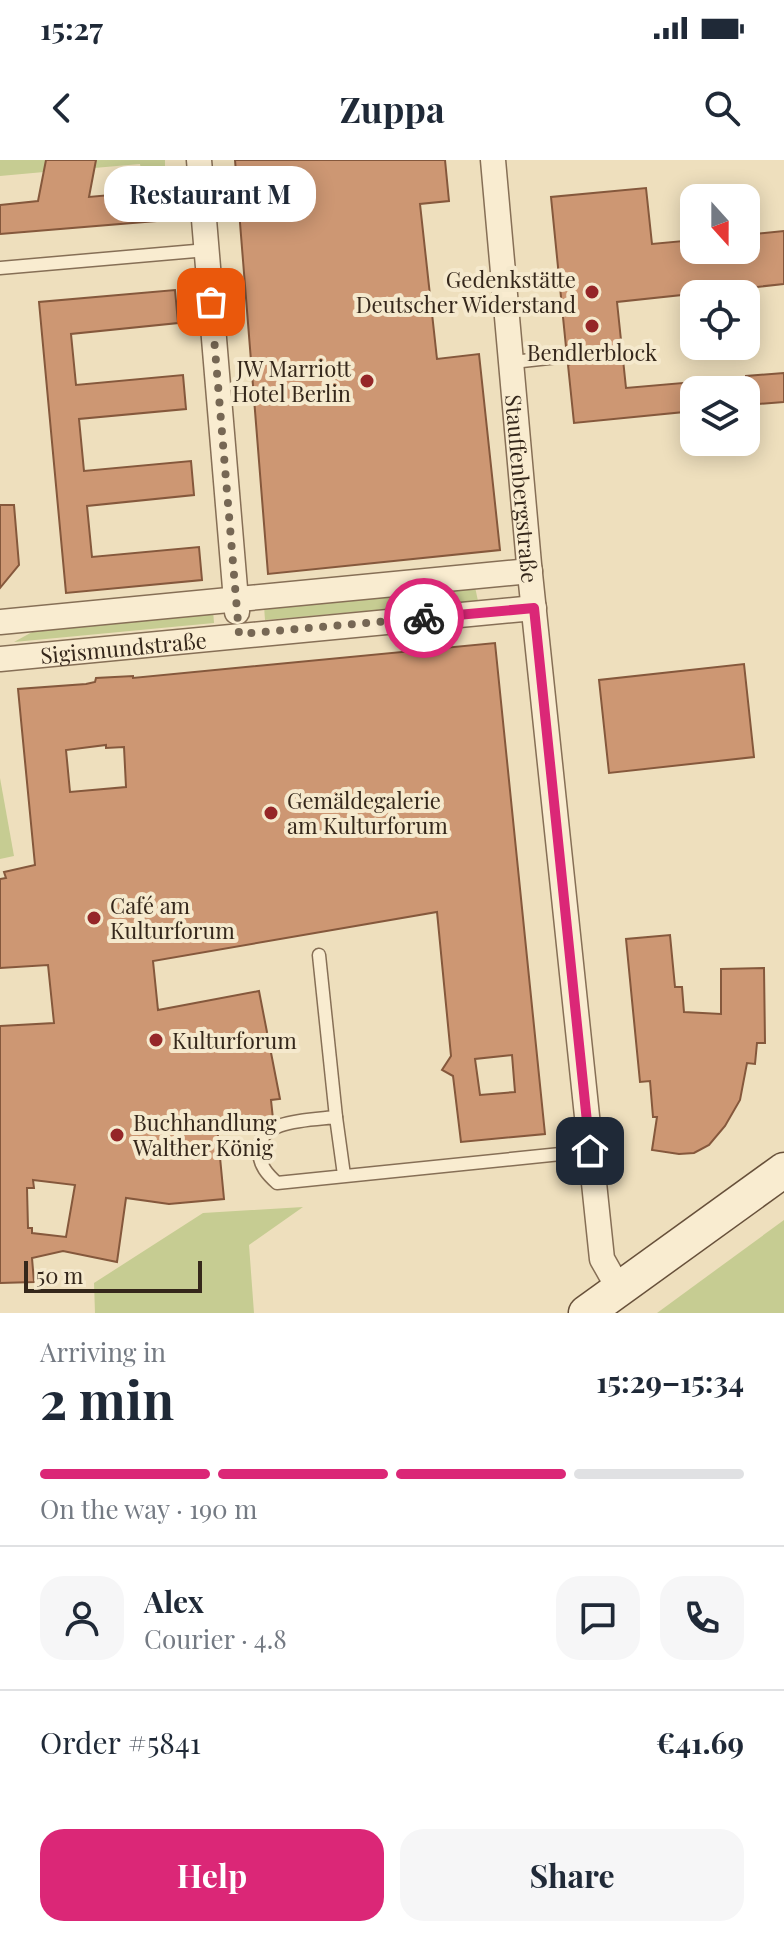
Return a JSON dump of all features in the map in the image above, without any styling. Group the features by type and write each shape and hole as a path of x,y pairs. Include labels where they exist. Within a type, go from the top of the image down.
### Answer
{"main road":[{"path":"586,1313 784,1170"}],"street":[{"path":"199,160 239,634"},
{"name":"Stauffenbergstraße","path":"493,160 530,571 602,1259 619,1289"},
{"name":"Sigismundstraße","path":"0,622 530,571"},
{"name":"Sigismundstraße","path":"0,659 534,608"}],"lane":[{"path":"0,268 207,250"},
{"path":"513,362 567,356"},
{"path":"319,955 344,1175"},
{"path":"336,1117 277,1125 264,1135 258,1147 265,1172 277,1183 590,1151"}],"green space":[{"path":"0,160 46,160 44,172 0,176"},
{"path":"89,160 165,160 165,167 141,169 140,164 94,168"},
{"path":"475,587 478,601 265,620 264,606"},
{"path":"213,610 214,623 14,642 34,631 58,625"},
{"path":"0,778 14,856 0,859"},
{"path":"303,1207 249,1245 254,1313 95,1313 94,1283 203,1213"},
{"path":"784,1220 784,1313 657,1313"}],"building":[{"path":"46,160 96,160 89,197 144,192 142,176 176,173 180,219 0,234 0,205 38,201"},
{"name":"JW Marriott Hotel Berlin","path":"235,160 445,160 449,201 420,204 437,359 479,354 500,550 268,574"},
{"name":"Bendlerblock","path":"646,188 652,244 680,241 680,264 760,264 760,234 784,231 784,284 760,287 760,280 680,280 680,295 617,302 626,388 680,383 680,412 574,423 568,365 573,363 576,356 574,350 566,347 551,197"},
{"path":"175,290 178,323 71,334 76,385 183,375 186,409 79,419 84,471 191,461 194,495 87,506 92,557 199,547 202,580 66,593 39,302"},
{"path":"784,373 784,402 760,404 760,376 746,376"},
{"path":"0,505 14,505 19,565 0,588"},
{"path":"495,643 545,1134 461,1142 453,1076 442,1070 451,1056 437,912 153,961 158,1010 259,991 280,1099 271,1100 273,1119 217,1126 224,1199 169,1204 126,1198 117,1262 63,1251 32,1258 34,1282 0,1283 0,1026 54,1023 48,965 0,968 0,879 6,878 4,872 35,865 18,689 86,684 95,682 96,678 133,678","holes":["106,745 106,748 124,747 126,787 70,792 66,750","512,1055 515,1092 480,1095 475,1059","33,1180 75,1185 66,1237 32,1233 32,1228 28,1228 27,1188 34,1188"]},
{"path":"744,664 754,757 609,773 599,680"},
{"path":"670,935 675,987 682,987 684,1012 721,1014 721,969 764,968 765,1043 757,1043 755,1064 747,1063 740,1100 725,1126 709,1145 694,1153 652,1150 657,1117 653,1117 650,1081 640,1082 626,939"}],"way so far":[{"path":"211,302 239,634 424,618"}],"place":[{"name":"Gedenkstätte Deutscher Widerstand","path":"592,292"},
{"name":"Restaurant M","path":"211,302"},
{"name":"Bendlerblock","path":"592,326"},
{"name":"JW Marriott Hotel Berlin","path":"367,381"},
{"name":"Gemäldegalerie am Kulturforum","path":"271,813"},
{"name":"Café am Kulturforum","path":"94,918"},
{"name":"Kulturforum","path":"156,1040"},
{"name":"Buchhandlung Walther König","path":"117,1135"}],"route":[{"path":"424,618 534,608 590,1151"}]}
